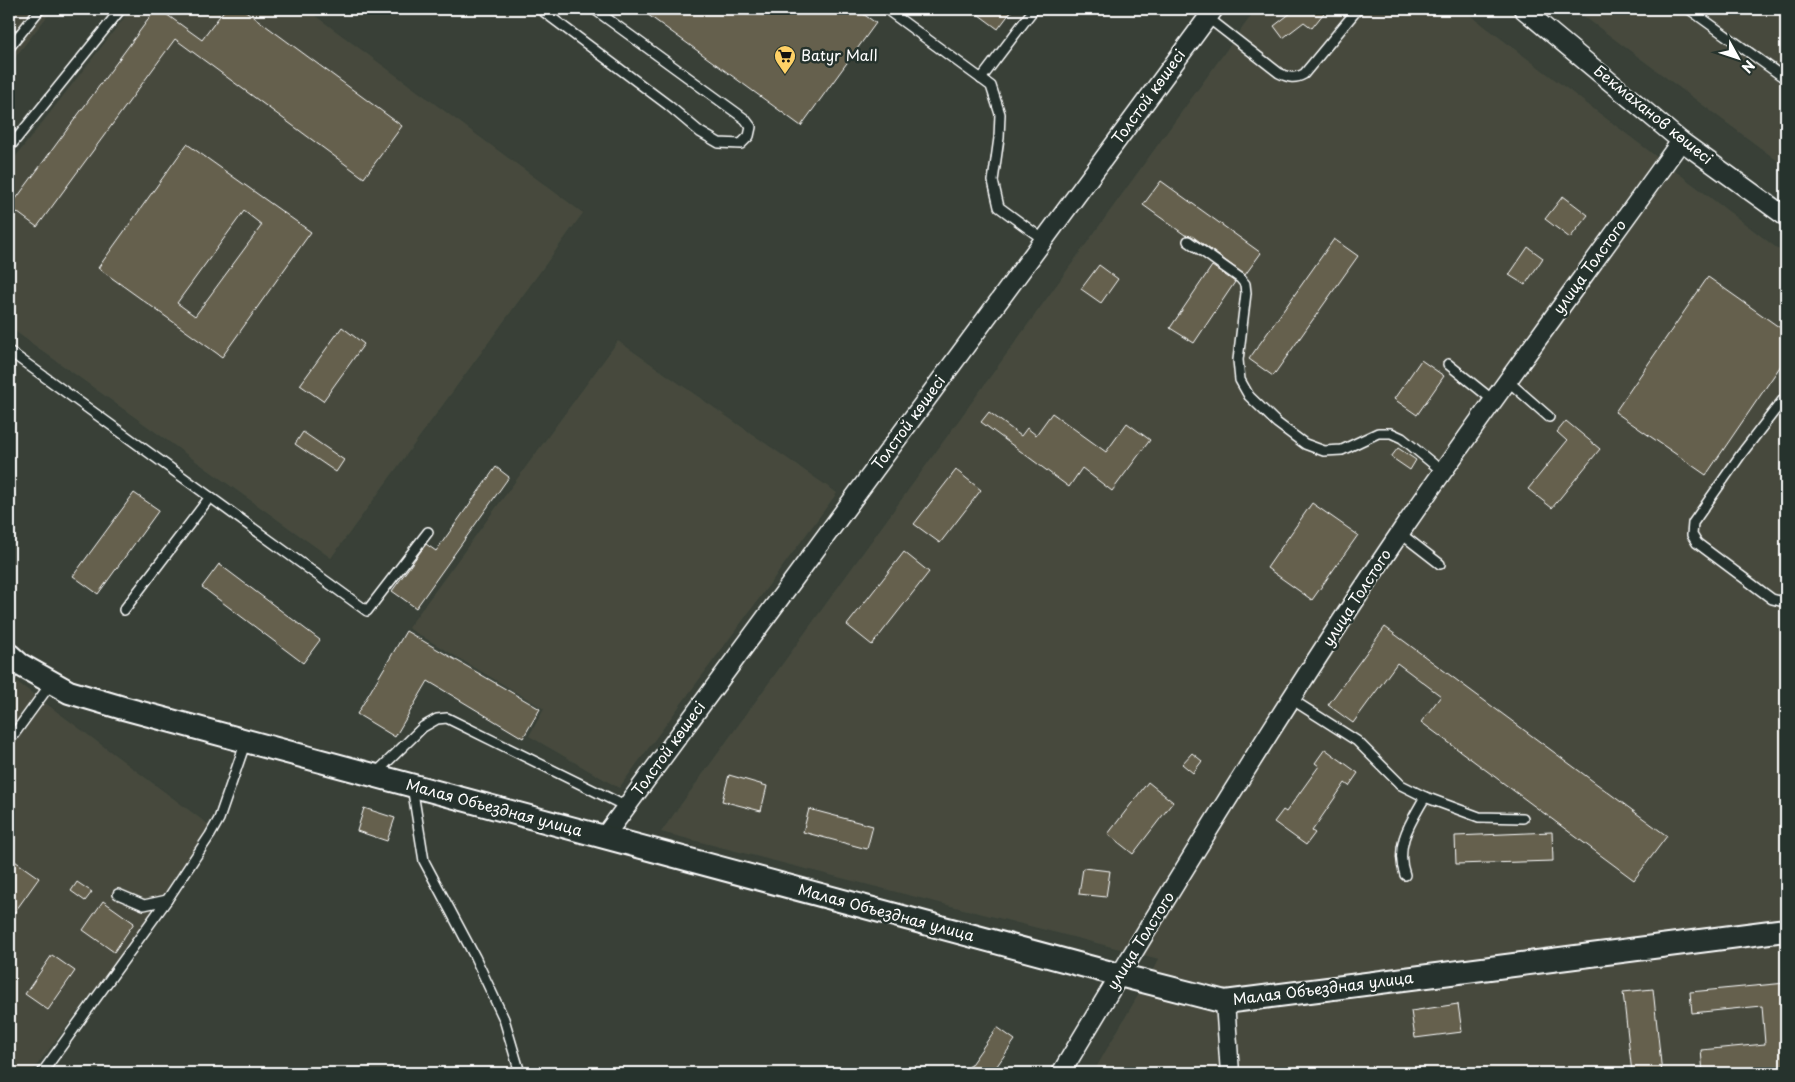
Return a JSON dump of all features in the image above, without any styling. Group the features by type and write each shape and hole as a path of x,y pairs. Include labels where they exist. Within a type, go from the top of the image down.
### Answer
{"street":[{"name":"Бекмаханов көшесі","path":"1523,9 1681,142 1786,216"},
{"name":"Толстой көшесі","path":"604,837 1211,13"},
{"name":"улица Толстого","path":"1061,1073 1119,975 1291,699 1400,533 1681,142"},
{"name":"Малая Объездная улица","path":"12,665 52,682 69,692 412,786 1225,1002 1786,930"},
{"path":"1225,1002 1230,1073"}],"lane":[{"path":"9,48 40,9"},
{"path":"9,148 121,9"},
{"path":"540,9 668,104 700,132 718,143 741,144 749,136 751,127 745,118 594,9"},
{"path":"886,9 991,86 1000,114 993,182 999,207 1044,240"},
{"path":"981,79 1034,9"},
{"path":"1689,9 1786,79"},
{"path":"1211,13 1280,73 1286,77 1296,78 1304,74 1357,10"},
{"path":"1188,241 1246,284 1238,360 1240,380 1248,396 1277,423 1305,444 1324,451 1342,450 1378,433 1391,433 1406,442 1443,472"},
{"path":"9,351 367,611 428,532"},
{"path":"1448,364 1494,401"},
{"path":"1508,382 1549,417"},
{"path":"1786,396 1742,453 1693,524 1692,535 1698,543 1772,599 1780,600 1786,598"},
{"path":"124,610 210,497"},
{"path":"1400,533 1440,564"},
{"path":"9,741 52,682"},
{"path":"1291,699 1357,741 1401,785 1425,797 1479,817 1523,818"},
{"path":"374,775 423,726 437,719 447,718 626,807"},
{"path":"42,1073 167,900 210,835 219,819 246,741"},
{"path":"412,786 424,861 475,958 504,1019 520,1073"},
{"path":"1405,874 1400,862 1405,834 1425,797"},
{"path":"118,894 144,905 167,900"}],"shaded area":[{"path":"9,9 53,9 9,65"},
{"path":"131,9 306,9 583,213 331,558 9,327 9,165"},
{"path":"1256,9 1462,9 1786,255 1786,1073 1093,1073 1159,959 661,832"},
{"path":"1574,9 1786,9 1786,167"},
{"path":"618,341 837,493 619,788 529,736 544,709 408,628"},
{"path":"9,676 217,831 31,1073 9,1073"}],"building":[{"path":"156,9 159,9 202,40 225,9 243,9 402,126 364,178 175,39 37,227 10,207"},
{"name":"Batyr Mall","path":"640,9 856,9 876,23 801,126"},
{"path":"971,9 1013,9 998,29"},
{"path":"1296,9 1327,9 1312,28 1304,22 1283,38 1274,26"},
{"path":"187,144 311,232 222,357 98,268","holes":["244,211 262,225 195,316 177,303"]},
{"path":"1161,181 1261,253 1245,275 1192,236 1185,235 1143,205"},
{"path":"1563,196 1588,215 1570,238 1545,219"},
{"path":"1334,239 1358,256 1273,376 1249,359"},
{"path":"1528,247 1543,258 1525,285 1509,275"},
{"path":"1099,265 1118,279 1101,303 1081,289"},
{"path":"1212,266 1235,282 1194,343 1170,328"},
{"path":"1708,277 1786,332 1786,358 1706,475 1615,412"},
{"path":"342,327 364,344 323,401 300,385"},
{"path":"1421,360 1444,376 1417,415 1394,399"},
{"path":"989,412 1021,436 1027,428 1036,435 1052,413 1106,452 1127,423 1150,440 1112,491 1082,468 1069,487 981,422"},
{"path":"1566,421 1600,449 1552,508 1528,489 1567,441 1557,432"},
{"path":"303,432 344,460 336,472 295,444"},
{"path":"1398,448 1416,460 1410,470 1391,457"},
{"path":"496,467 509,477 416,608 392,591 426,544 436,551"},
{"path":"956,470 981,490 940,543 914,524"},
{"path":"134,493 159,510 98,594 73,576"},
{"path":"1312,503 1358,535 1312,600 1267,568"},
{"path":"904,552 929,572 872,645 847,625"},
{"path":"219,564 320,640 303,663 202,587"},
{"path":"1385,627 1667,836 1634,880 1421,722 1441,696 1397,663 1353,723 1328,705"},
{"path":"406,631 540,709 523,738 428,681 395,737 357,714"},
{"path":"1325,749 1358,773 1349,786 1345,783 1312,831 1315,833 1306,845 1274,822 1283,810 1286,812 1319,766 1315,763"},
{"path":"1192,753 1202,761 1193,773 1182,764"},
{"path":"729,775 767,786 761,811 722,801"},
{"path":"1148,782 1173,802 1133,854 1108,834"},
{"path":"364,808 395,818 387,841 357,831"},
{"path":"809,809 873,826 867,849 803,832"},
{"path":"1552,832 1553,861 1456,864 1455,836"},
{"path":"9,857 39,878 9,920"},
{"path":"1083,868 1110,871 1106,897 1079,894"},
{"path":"77,882 92,892 85,901 71,891"},
{"path":"103,901 134,923 114,952 83,930"},
{"path":"52,955 75,971 48,1010 25,994"},
{"path":"1786,983 1786,1073 1703,1073 1701,1050 1765,1044 1762,1006 1692,1013 1690,992"},
{"path":"1653,989 1662,1073 1632,1073 1623,992"},
{"path":"1458,1004 1462,1032 1415,1038 1411,1011"},
{"path":"997,1027 1015,1040 992,1073 965,1073"}],"place":[{"name":"Batyr Mall","path":"785,75"}]}
